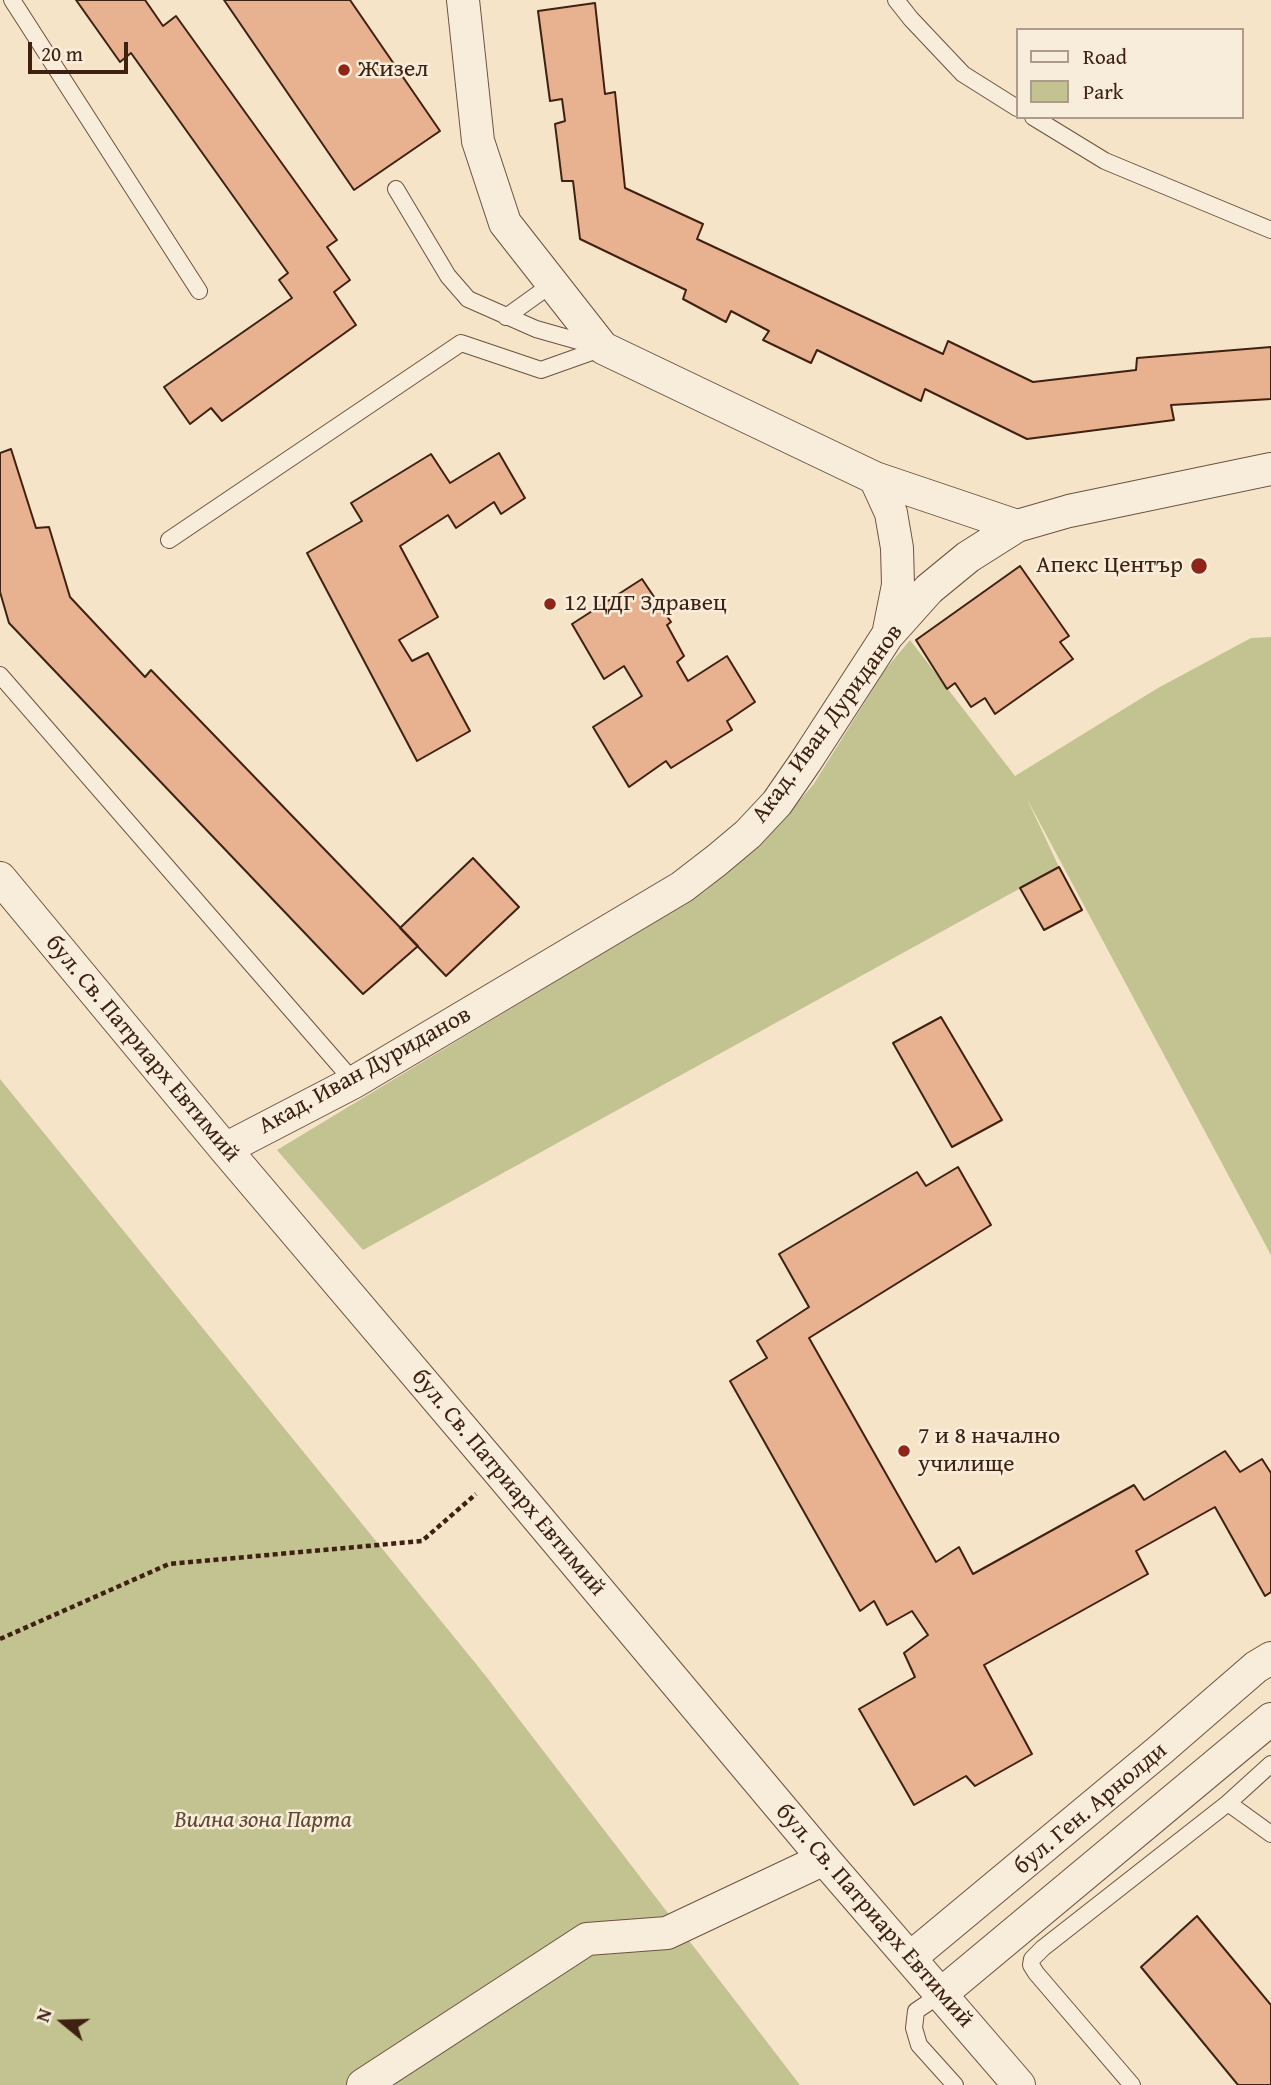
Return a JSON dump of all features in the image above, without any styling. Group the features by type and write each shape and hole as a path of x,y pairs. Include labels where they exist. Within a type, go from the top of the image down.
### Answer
{"street":[{"path":"463,0 478,141 505,223 603,348 875,478 1017,526"},
{"name":"Акад. Иван Дуриданов","path":"225,1149 354,1082 682,887 717,860 748,834 777,803 887,636 929,589 968,556 1017,526 1107,502 1271,469"},
{"path":"875,478 891,513 897,548 898,585 887,636"},
{"name":"бул. Св. Патриарх Евтимий","path":"0,878 824,1859 1019,2085"},
{"name":"бул. Ген. Арнолди","path":"910,1958 1149,1760 1256,1667 1271,1658"},
{"name":"бул. Ген. Арнолди","path":"941,1994 1271,1719"},
{"path":"363,2085 587,1939 667,1933 824,1859"}],"lane":[{"path":"12,0 199,291"},
{"path":"896,0 963,74 1016,107"},
{"path":"1036,119 1105,161 1271,230"},
{"path":"396,189 448,276 468,299 536,329 603,348"},
{"path":"506,317 552,284"},
{"path":"169,540 461,343 541,370 603,348"},
{"path":"0,675 354,1082"},
{"path":"1132,2085 1035,1973 1031,1965 1032,1959 1228,1803 1271,1764"},
{"path":"1228,1803 1271,1834"},
{"path":"1008,1937 1032,1959"},
{"path":"941,1994 916,2011 914,2028 919,2045 954,2085"}],"path":[{"path":"0,1639 169,1564 422,1541 500,1473"}],"green space":[{"path":"1271,637 1271,1255 1026,797 1059,867 363,1250 277,1150 705,891 770,834 813,785 885,670 910,640 1015,776 1158,688 1251,638"},
{"name":"Вилна зона Парта","path":"0,1079 485,1675 800,2085 0,2085"}],"building":[{"path":"76,0 145,0 163,26 176,16 337,240 327,247 350,280 334,292 356,325 222,421 211,408 190,424 164,387 292,298 279,280 288,273 131,53 120,62"},
{"path":"224,0 350,0 440,131 354,190"},
{"path":"595,3 605,94 615,92 625,188 703,224 697,239 943,354 948,341 1033,382 1136,370 1137,358 1271,347 1271,399 1171,405 1174,420 1027,439 925,389 921,401 817,350 811,363 763,340 769,331 731,311 726,322 683,299 686,290 580,239 573,181 562,181 555,124 565,121 562,99 550,101 538,11"},
{"path":"11,449 36,528 49,527 70,597 145,677 151,670 418,946 363,994 9,623 0,592 0,453"},
{"path":"499,453 525,498 501,514 494,502 456,528 448,515 400,546 438,617 399,640 412,661 428,653 470,731 417,761 307,553 362,521 351,503 431,454 450,483"},
{"path":"1020,566 1069,636 1060,642 1073,659 995,714 985,698 971,707 955,683 947,689 916,640"},
{"path":"642,579 671,622 667,625 684,656 677,662 688,681 727,656 755,702 727,721 732,730 671,768 666,761 629,787 593,727 642,696 624,666 604,679 572,624"},
{"path":"473,858 519,907 446,976 400,928"},
{"path":"1059,867 1082,910 1044,930 1020,888"},
{"path":"941,1017 1002,1120 952,1147 893,1043"},
{"path":"958,1167 991,1225 809,1338 936,1562 959,1547 973,1574 1134,1485 1144,1500 1225,1451 1240,1472 1262,1459 1271,1473 1271,1592 1265,1596 1215,1507 1136,1551 1148,1574 984,1665 1032,1754 975,1786 966,1776 914,1805 859,1709 915,1677 904,1653 928,1635 912,1611 887,1625 874,1601 860,1611 730,1381 767,1358 757,1341 809,1307 779,1254 917,1172 926,1186"},
{"path":"1197,1916 1271,2005 1271,2085 1238,2085 1141,1967"}],"place":[{"name":"Жизел","path":"344,70"},
{"name":"Апекс Център","path":"1199,566"},
{"name":"12 ЦДГ Здравец","path":"550,604"},
{"name":"7 и 8 начално училище","path":"904,1451"}]}
